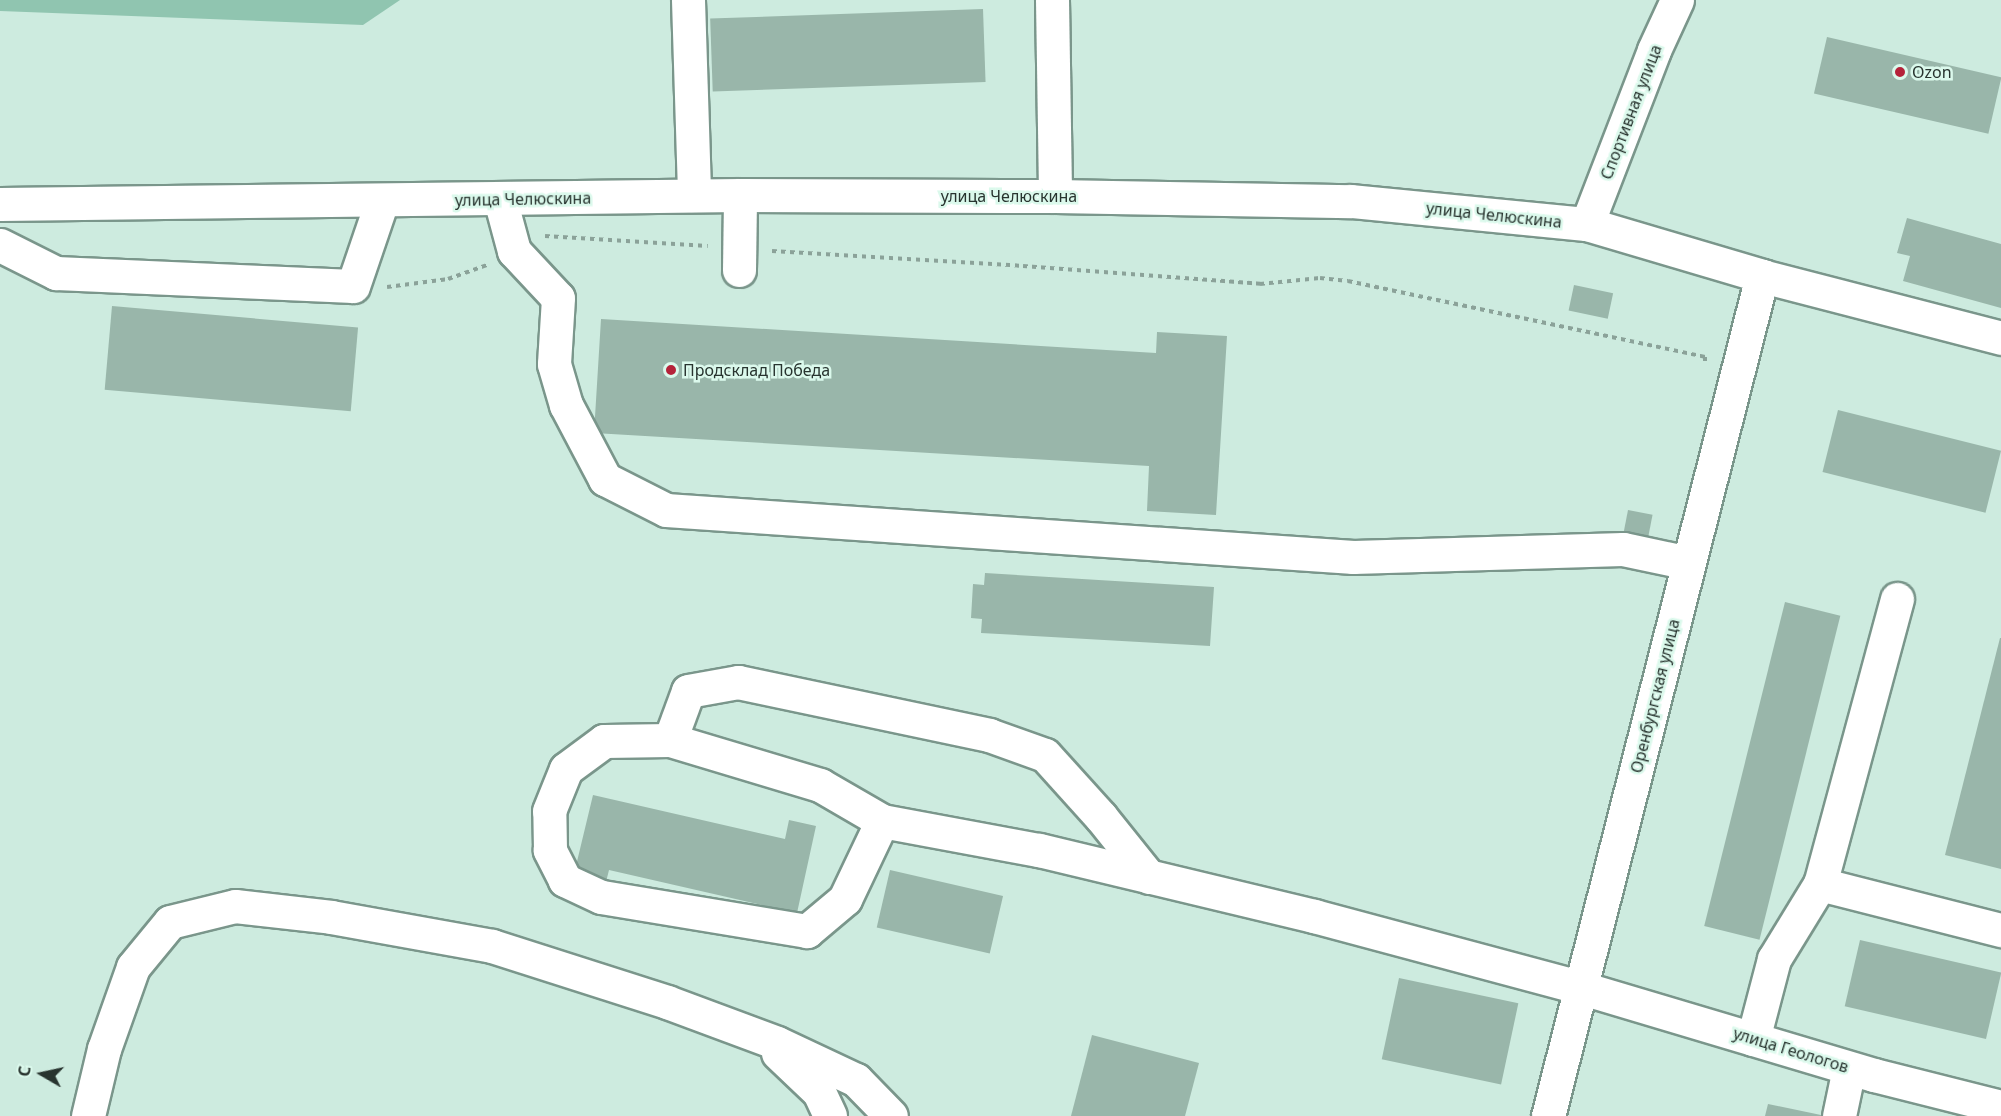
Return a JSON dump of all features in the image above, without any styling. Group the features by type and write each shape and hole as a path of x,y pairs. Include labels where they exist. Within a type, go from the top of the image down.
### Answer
{"street":[{"path":"688,0 694,195"},
{"path":"1052,0 1055,196"},
{"name":"Спортивная улица","path":"1587,224 1654,50 1677,0"},
{"name":"улица Челюскина","path":"0,204 382,201 694,195 1055,196 1351,201 1587,224 1762,276 2001,338"},
{"path":"739,259 740,195"},
{"path":"500,199 514,250 558,298 554,364 566,405 605,479 666,510 1353,557 1623,549 1689,563"},
{"path":"0,245 56,273 353,285 382,201"},
{"name":"Оренбургская улица","path":"1548,1116 1762,276"},
{"path":"1753,1039 1774,959 1820,884 1897,599"},
{"path":"670,740 688,691 738,682 988,735 1045,755 1101,817 1149,877"},
{"name":"улица Геологов","path":"882,821 845,898 807,931 601,897 565,880 550,850 549,811 566,770 604,741 670,740 820,785 882,821 1039,850 1314,916 1582,988 1992,1109"},
{"path":"1820,884 2001,930"},
{"path":"88,1116 104,1049 133,967 170,922 235,906 331,917 492,946 667,1002 761,1038 856,1080 891,1116"},
{"path":"761,1038 819,1092 830,1116"},
{"path":"1839,1116 1849,1068"}],"path":[{"path":"353,285 389,287 448,279 480,268 542,236 571,236 739,259 1023,266 1260,284 1320,278 1348,281 1705,357 1703,368"}],"green space":[{"path":"0,0 400,0 363,25 0,11"}],"building":[{"path":"983,9 986,82 713,91 710,19"},
{"path":"1827,37 2001,77 1988,134 1814,94"},
{"path":"1907,218 2001,244 2001,308 1903,281 1910,256 1897,253"},
{"path":"1574,285 1613,293 1608,319 1569,310"},
{"path":"112,306 358,328 351,411 105,390"},
{"path":"601,319 1156,353 1157,332 1227,336 1216,515 1147,511 1149,466 594,433"},
{"path":"1838,410 2001,451 1986,513 1823,472"},
{"path":"1628,510 1653,515 1647,542 1623,537"},
{"path":"985,573 1214,587 1210,646 981,633 982,619 971,618 973,584 984,585"},
{"path":"1785,602 1840,616 1760,940 1704,926"},
{"path":"2001,638 2001,869 1945,855"},
{"path":"593,795 785,839 789,820 816,826 797,913 609,870 606,882 574,874"},
{"path":"890,870 1003,896 990,954 877,927"},
{"path":"1860,940 2001,973 1986,1039 1845,1006"},
{"path":"1399,978 1518,1003 1501,1085 1382,1059"},
{"path":"1092,1035 1199,1063 1185,1116 1071,1116"},
{"path":"1768,1104 1821,1115 1821,1116 1765,1116"}],"place":[{"name":"Ozon","path":"1900,72"},
{"name":"Продсклад Победа","path":"671,370"}]}
